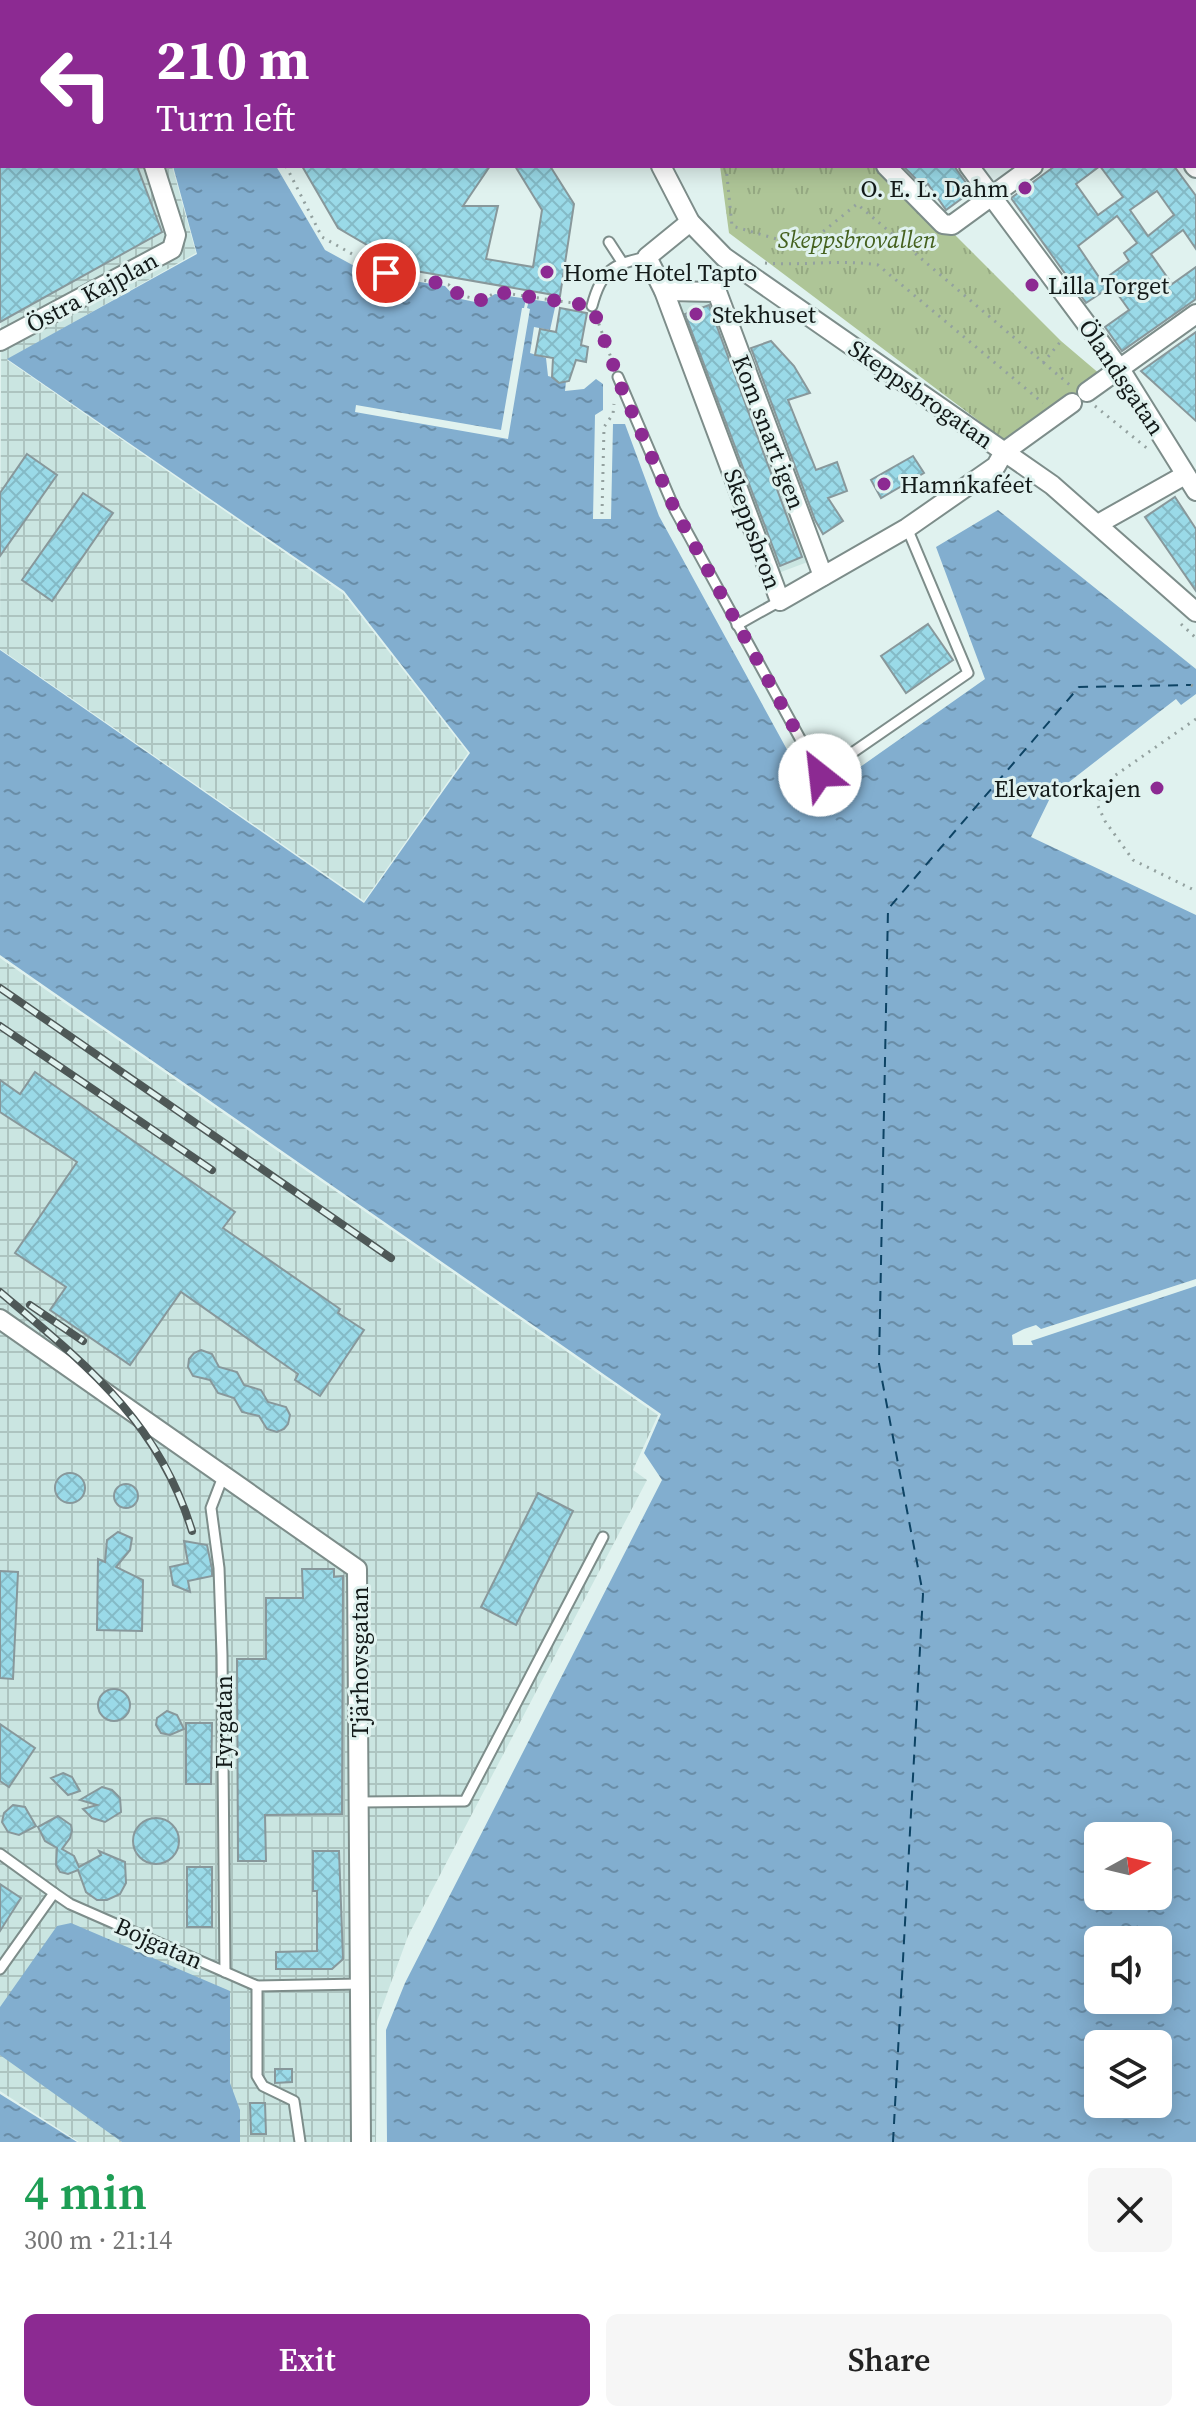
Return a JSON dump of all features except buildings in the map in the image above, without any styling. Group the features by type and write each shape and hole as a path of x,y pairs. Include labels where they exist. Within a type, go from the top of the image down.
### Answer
{"street":[{"name":"Östra Kajplan","path":"0,341 172,249 176,235 155,168"},
{"name":"Skeppsbrogatan","path":"662,168 690,222 724,257 1066,496 1196,612"},
{"path":"888,168 948,224 1030,168"},
{"name":"Ölandsgatan","path":"970,168 1120,369 1196,491"},
{"path":"647,257 690,222"},
{"name":"Skeppsbron","path":"647,257 664,291 780,601 907,528 996,466 1004,452 1196,314"},
{"name":"Kom snart igen","path":"664,291 717,292 823,576"},
{"path":"1098,524 1185,475"},
{"name":"Tjärhovsgatan","path":"0,1319 357,1569 361,2142"}],"lane":[{"path":"609,242 622,262"},
{"path":"592,306 598,282 622,262 647,257"},
{"path":"618,377 675,510 820,775 968,673 907,528"},
{"path":"737,625 780,601"},
{"name":"Fyrgatan","path":"224,1474 211,1510 219,1568 222,1655 225,1972"},
{"path":"360,1802 465,1801 603,1537"},
{"name":"Bojgatan","path":"0,1854 70,1904 257,1986 359,1984"},
{"path":"0,1969 54,1893"},
{"path":"257,1986 257,2076 263,2086 294,2101 300,2142"}],"path":[{"path":"287,168 322,237 386,273 449,285 459,295 481,300 497,292 592,306 618,377 613,414 604,427 602,514"},
{"path":"726,168 732,226 804,247 857,204 1043,363 1078,401"},
{"path":"913,251 948,224"},
{"path":"754,263 854,262 878,265 1148,449"},
{"path":"1043,363 1061,341"},
{"path":"1196,719 1110,779 1100,790 1098,806 1133,860 1196,891"}],"shaded area":[{"path":"2,168 173,168 196,253 7,360 343,593 468,753 364,901 0,649"},
{"path":"712,298 813,560 773,575 673,305"},
{"path":"0,958 658,1415 633,1470 647,1480 408,1936 377,2021 376,2142 79,2142 0,2091"}],"green space":[{"name":"Skeppsbrovallen","path":"720,168 888,168 1061,341 1101,375 1007,442 729,233"}],"water":[{"path":"174,168 277,168 325,250 369,274 445,286 456,298 480,303 495,294 556,303 550,330 534,327 530,353 546,358 548,376 566,381 565,391 584,389 596,379 603,384 603,410 595,415 593,519 611,519 613,424 625,424 659,516 813,797 819,796 985,679 936,547 998,510 1196,669 1196,694 1181,705 1176,699 1051,796 1031,837 1196,915 1196,2142 387,2142 386,2030 405,1983 662,1480 644,1453 661,1414 0,955 0,650 364,903 470,753 344,591 7,359 197,254"},
{"path":"71,1923 230,1991 230,2083 240,2110 240,2142 122,2142 0,2055 0,2007 57,1926"},
{"path":"0,2094 77,2142 0,2142"}],"pier":[{"path":"526,299 529,300 527,308 530,309 508,439 355,412 356,405 501,430"},
{"path":"1196,1279 1196,1286 1031,1341 1033,1345 1013,1345 1012,1335 1024,1329 1036,1325 1041,1329"}],"ferry route":[{"path":"893,2142 923,1594 879,1364 888,909 1079,687 1191,685"}],"railway":[{"path":"0,988 391,1258"},
{"path":"0,1026 212,1170"},
{"path":"0,1292 89,1370 139,1426 160,1457 192,1531"},
{"path":"30,1305 83,1341"}],"place":[{"name":"O. E. L. Dahm","path":"1025,188"},
{"name":"Home Hotel Tapto","path":"547,272"},
{"name":"Lilla Torget","path":"1032,285"},
{"name":"Stekhuset","path":"696,314"},
{"name":"Hamnkaféet","path":"884,484"},
{"name":"Elevatorkajen","path":"1157,788"}],"route":[{"path":"386,273 449,285 459,295 481,300 497,292 592,306 623,392 675,510 820,775"}]}
